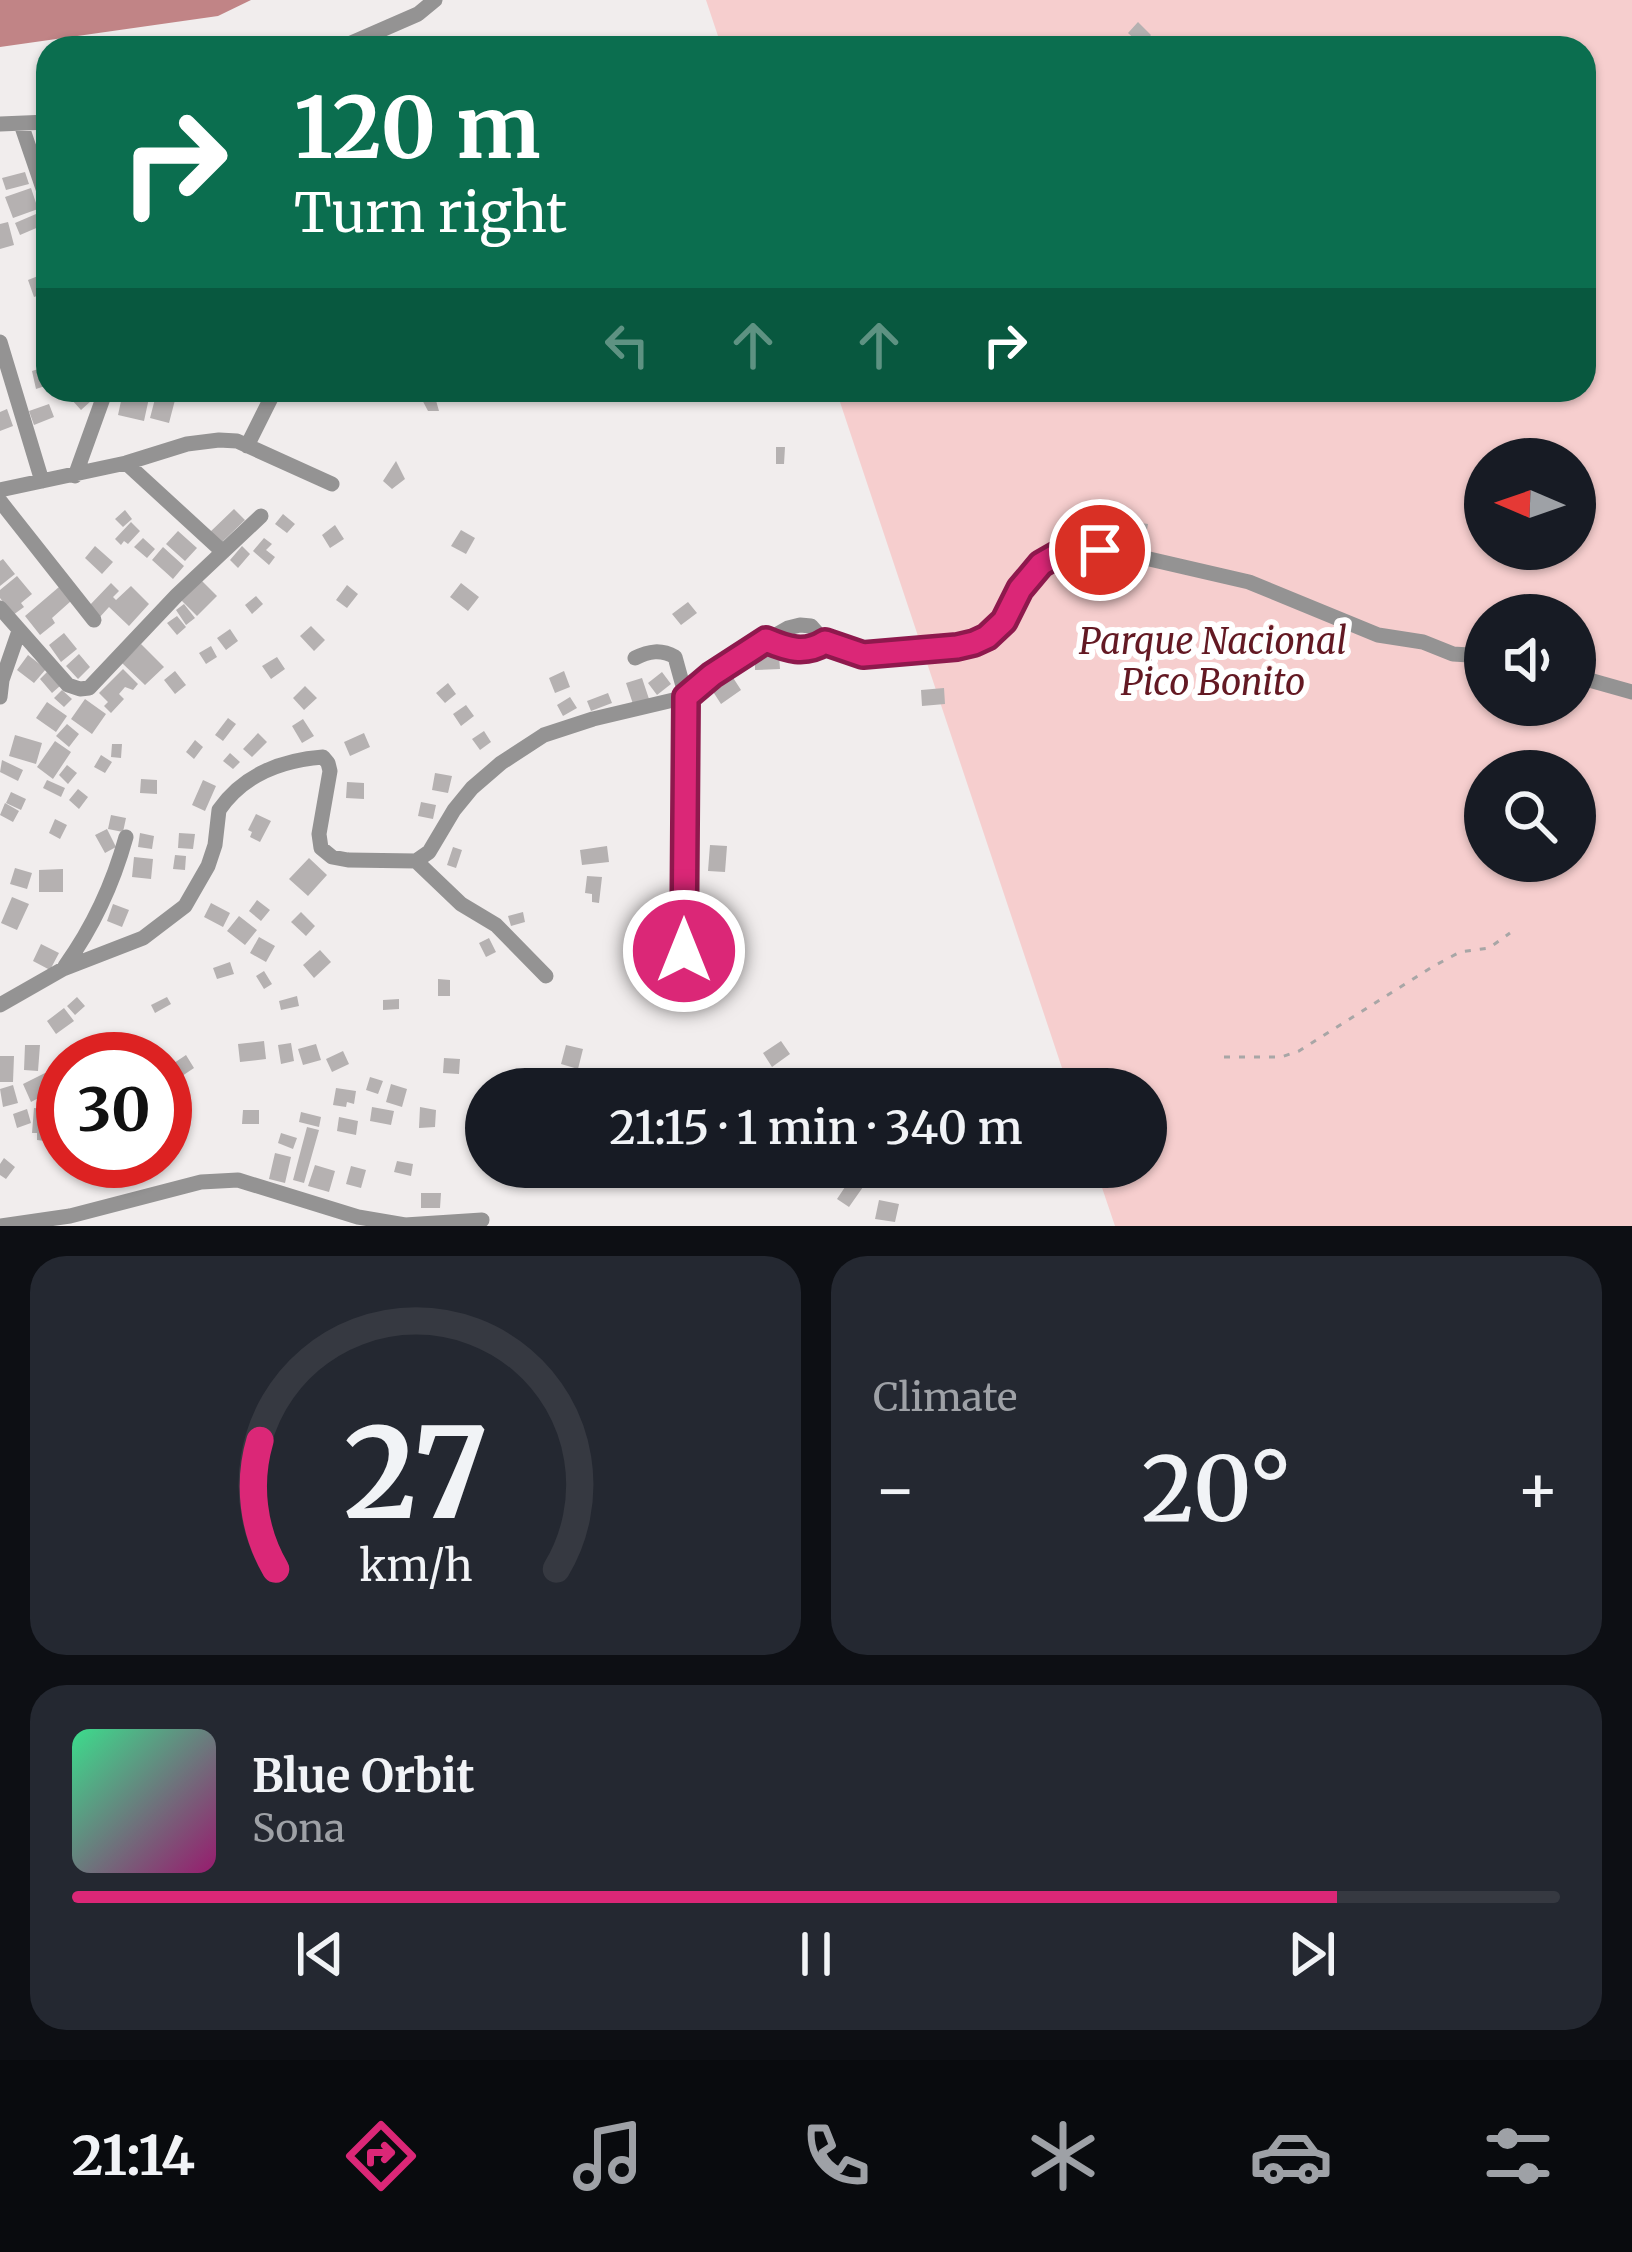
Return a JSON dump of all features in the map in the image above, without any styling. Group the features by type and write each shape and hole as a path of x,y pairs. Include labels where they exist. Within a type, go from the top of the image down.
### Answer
{"street":[{"path":"368,36 418,14 435,0"},
{"path":"0,124 36,123"},
{"path":"21,124 36,168"},
{"path":"0,342 42,482"},
{"path":"75,476 102,402"},
{"path":"248,446 269,402"},
{"path":"0,490 75,476 187,443 219,440 248,446 332,484"},
{"path":"126,463 223,552"},
{"path":"0,501 94,620"},
{"path":"0,608 68,685 88,688 261,516"},
{"path":"0,1005 63,969 143,938 185,906 215,845 224,801 275,765 323,757 328,763 319,834 321,848 332,857 416,861 429,851 472,788 544,734 686,697 766,640 800,625 811,626 825,642 863,655 974,643 1004,621 1020,589 1041,564 1062,552 1119,552 1250,582 1378,635 1464,655"},
{"path":"0,697 20,631"},
{"path":"766,640 798,651 825,642"},
{"path":"635,658 647,652 675,657 686,697 684,951"},
{"path":"1596,682 1632,692"},
{"path":"63,969 95,919 127,837"},
{"path":"416,861 461,904 496,925 546,976"},
{"path":"0,1226 70,1216 201,1183 238,1180 358,1217 405,1225 482,1220"}],"path":[{"path":"1224,1057 1281,1057 1300,1051 1432,967 1460,952 1489,948 1510,933"}],"green space":[{"name":"Parque Nacional Pico Bonito","path":"706,0 1632,0 1632,1226 1115,1226 1102,1188 1167,1188 1167,1068 1062,1068 840,402 1596,402 1596,36 718,36"}],"shaded area":[{"path":"0,0 251,0 218,16 77,36 36,36 36,42 0,47"}],"building":[{"path":"1138,22 1151,35 1131,36 1128,33"},
{"path":"25,172 29,184 6,190 2,178"},
{"path":"31,188 36,210 13,218 5,197"},
{"path":"36,214 36,228 20,235 15,223"},
{"path":"8,222 14,245 0,249 0,224"},
{"path":"36,277 36,296 34,297 28,280"},
{"path":"121,402 148,402 144,421 118,415"},
{"path":"154,402 174,402 169,423 150,418"},
{"path":"423,402 436,402 439,411 428,411"},
{"path":"49,404 54,417 34,425 29,411"},
{"path":"7,409 13,426 0,431 0,412"},
{"path":"776,447 785,447 784,464 776,464"},
{"path":"396,461 405,479 392,489 383,481"},
{"path":"234,509 245,520 220,544 209,533"},
{"path":"125,510 132,519 123,527 115,519"},
{"path":"283,514 295,524 287,533 275,524"},
{"path":"1111,516 1126,530 1128,521 1148,524 1144,547 1124,539 1125,534 1118,539 1103,526"},
{"path":"131,522 140,531 121,545 115,539"},
{"path":"335,525 344,539 330,548 322,535"},
{"path":"461,530 475,538 466,554 451,546"},
{"path":"178,531 197,548 185,561 166,544"},
{"path":"143,538 155,549 147,558 134,547"},
{"path":"264,538 272,544 266,550 275,557 269,565 253,551"},
{"path":"95,546 113,562 102,574 85,558"},
{"path":"242,546 250,554 238,568 230,560"},
{"path":"163,547 184,566 173,579 152,560"},
{"path":"0,561 15,574 0,586"},
{"path":"17,576 32,594 13,615 0,598 0,590"},
{"path":"201,580 217,596 197,616 181,600"},
{"path":"111,583 119,591 113,597 116,600 131,586 149,604 129,626 109,607 99,618 88,607"},
{"path":"461,583 479,597 468,611 450,597"},
{"path":"347,585 358,594 347,608 336,600"},
{"path":"59,587 71,601 40,635 25,616"},
{"path":"256,596 263,604 252,614 245,605"},
{"path":"688,602 697,613 681,625 672,614"},
{"path":"184,604 195,618 186,625 176,610"},
{"path":"177,616 186,627 177,635 167,623"},
{"path":"311,626 325,640 314,651 300,636"},
{"path":"230,629 238,641 226,650 217,638"},
{"path":"64,633 77,649 61,662 49,645"},
{"path":"141,644 164,667 145,685 122,663"},
{"path":"211,646 217,657 206,664 199,653"},
{"path":"79,654 90,667 78,679 66,666"},
{"path":"28,655 46,669 34,683 17,670"},
{"path":"779,655 780,669 755,670 755,656"},
{"path":"277,657 285,669 271,679 262,666"},
{"path":"123,669 138,684 133,690 125,687 119,694 124,699 111,713 99,693"},
{"path":"175,671 186,685 175,694 164,680"},
{"path":"564,671 570,687 555,693 549,678"},
{"path":"47,672 60,686 52,693 40,679"},
{"path":"662,672 671,684 657,695 648,683"},
{"path":"730,673 741,690 721,704 710,687"},
{"path":"642,678 649,699 633,704 626,683"},
{"path":"448,683 456,694 445,703 436,693"},
{"path":"305,686 317,698 304,710 293,698"},
{"path":"944,688 945,704 922,706 921,690"},
{"path":"62,690 72,699 64,707 54,698"},
{"path":"608,693 612,703 591,711 587,701"},
{"path":"570,697 577,708 563,716 557,705"},
{"path":"85,699 106,714 92,734 71,719"},
{"path":"47,702 67,716 56,732 36,718"},
{"path":"466,705 474,716 461,726 453,714"},
{"path":"228,718 236,724 223,741 215,735"},
{"path":"303,719 314,736 302,743 292,726"},
{"path":"67,724 79,734 69,747 56,736"},
{"path":"484,731 491,742 480,750 472,739"},
{"path":"258,733 267,742 252,757 243,749"},
{"path":"364,733 370,747 350,756 344,742"},
{"path":"15,735 42,743 36,764 9,756"},
{"path":"195,740 203,747 194,759 186,752"},
{"path":"55,741 71,752 53,779 37,767"},
{"path":"112,744 122,744 121,758 111,757"},
{"path":"230,753 240,762 233,769 223,761"},
{"path":"101,755 112,762 105,773 94,767"},
{"path":"2,760 23,770 18,781 0,772"},
{"path":"67,765 77,773 68,784 59,775"},
{"path":"435,773 452,776 448,793 432,790"},
{"path":"141,779 157,780 157,794 140,793"},
{"path":"47,780 65,788 61,797 43,788"},
{"path":"203,780 216,786 205,811 192,805"},
{"path":"347,782 364,783 364,799 346,798"},
{"path":"78,789 88,797 79,809 69,800"},
{"path":"11,792 26,799 21,810 6,803"},
{"path":"421,802 436,805 433,819 418,816"},
{"path":"5,803 19,811 13,822 0,815"},
{"path":"256,814 271,821 260,842 248,830"},
{"path":"111,815 126,818 123,832 108,829"},
{"path":"55,819 67,825 60,839 49,833"},
{"path":"107,829 116,847 105,853 95,835"},
{"path":"140,833 154,836 152,849 138,847"},
{"path":"179,833 195,834 193,849 178,848"},
{"path":"710,845 727,846 725,872 708,871"},
{"path":"607,846 609,862 582,865 580,850"},
{"path":"453,847 462,850 456,868 447,865"},
{"path":"175,855 186,856 185,870 173,869"},
{"path":"134,857 153,859 151,879 132,877"},
{"path":"309,858 327,875 308,896 289,879"},
{"path":"15,868 32,873 27,889 10,884"},
{"path":"63,869 63,892 39,892 39,870"},
{"path":"587,876 602,877 599,903 585,893"},
{"path":"12,897 29,904 17,930 1,923"},
{"path":"257,900 270,910 261,921 249,911"},
{"path":"211,903 230,913 223,927 204,917"},
{"path":"113,904 129,910 122,927 107,921"},
{"path":"301,912 315,926 306,936 291,922"},
{"path":"523,912 525,922 511,926 508,916"},
{"path":"239,916 257,930 245,945 227,931"},
{"path":"259,937 275,946 266,962 250,953"},
{"path":"489,938 496,952 486,957 479,943"},
{"path":"41,944 59,953 50,970 33,961"},
{"path":"320,950 331,962 314,978 303,965"},
{"path":"710,952 714,963 692,971 688,960"},
{"path":"230,962 234,974 217,979 213,968"},
{"path":"264,971 272,984 264,989 256,976"},
{"path":"438,979 450,980 450,996 438,996"},
{"path":"297,996 299,1006 281,1010 279,1001"},
{"path":"77,997 85,1006 75,1015 67,1006"},
{"path":"167,997 171,1004 155,1013 151,1005"},
{"path":"399,999 399,1009 383,1010 383,1000"},
{"path":"64,1008 74,1021 55,1032 47,1021"},
{"path":"264,1041 266,1059 240,1062 238,1044"},
{"path":"781,1041 790,1054 772,1067 763,1053"},
{"path":"291,1043 294,1061 281,1064 278,1045"},
{"path":"316,1044 321,1060 303,1065 298,1049"},
{"path":"25,1045 36,1045 36,1071 24,1070"},
{"path":"566,1045 583,1049 578,1068 561,1064"},
{"path":"343,1051 349,1064 332,1072 326,1059"},
{"path":"0,1056 14,1056 13,1082 0,1082"},
{"path":"444,1058 460,1059 459,1074 443,1073"},
{"path":"370,1077 383,1081 378,1094 366,1090"},
{"path":"36,1078 36,1099 31,1102 23,1084"},
{"path":"391,1084 407,1089 402,1107 386,1102"},
{"path":"13,1085 18,1103 3,1107 0,1089"},
{"path":"336,1088 356,1091 354,1104 333,1105"},
{"path":"372,1107 394,1111 391,1125 370,1121"},
{"path":"420,1107 436,1110 435,1127 419,1128"},
{"path":"27,1109 31,1123 17,1128 13,1114"},
{"path":"243,1110 259,1110 259,1124 242,1124"},
{"path":"301,1112 321,1117 319,1127 299,1122"},
{"path":"339,1117 358,1121 356,1135 337,1131"},
{"path":"307,1127 319,1130 304,1183 293,1180"},
{"path":"281,1133 297,1138 293,1149 278,1143"},
{"path":"275,1153 291,1157 285,1183 269,1179"},
{"path":"4,1158 15,1167 6,1179 0,1175"},
{"path":"397,1161 413,1164 411,1176 394,1172"},
{"path":"315,1165 335,1171 329,1192 308,1186"},
{"path":"351,1166 366,1170 361,1188 346,1184"},
{"path":"844,1188 862,1188 849,1207 837,1199"},
{"path":"421,1193 441,1193 440,1208 421,1208"},
{"path":"879,1200 899,1204 895,1222 875,1219"}],"route":[{"path":"684,951 686,697 766,640 798,651 825,642 863,655 974,643 1004,621 1020,589 1041,564 1062,552 1100,550"}]}
